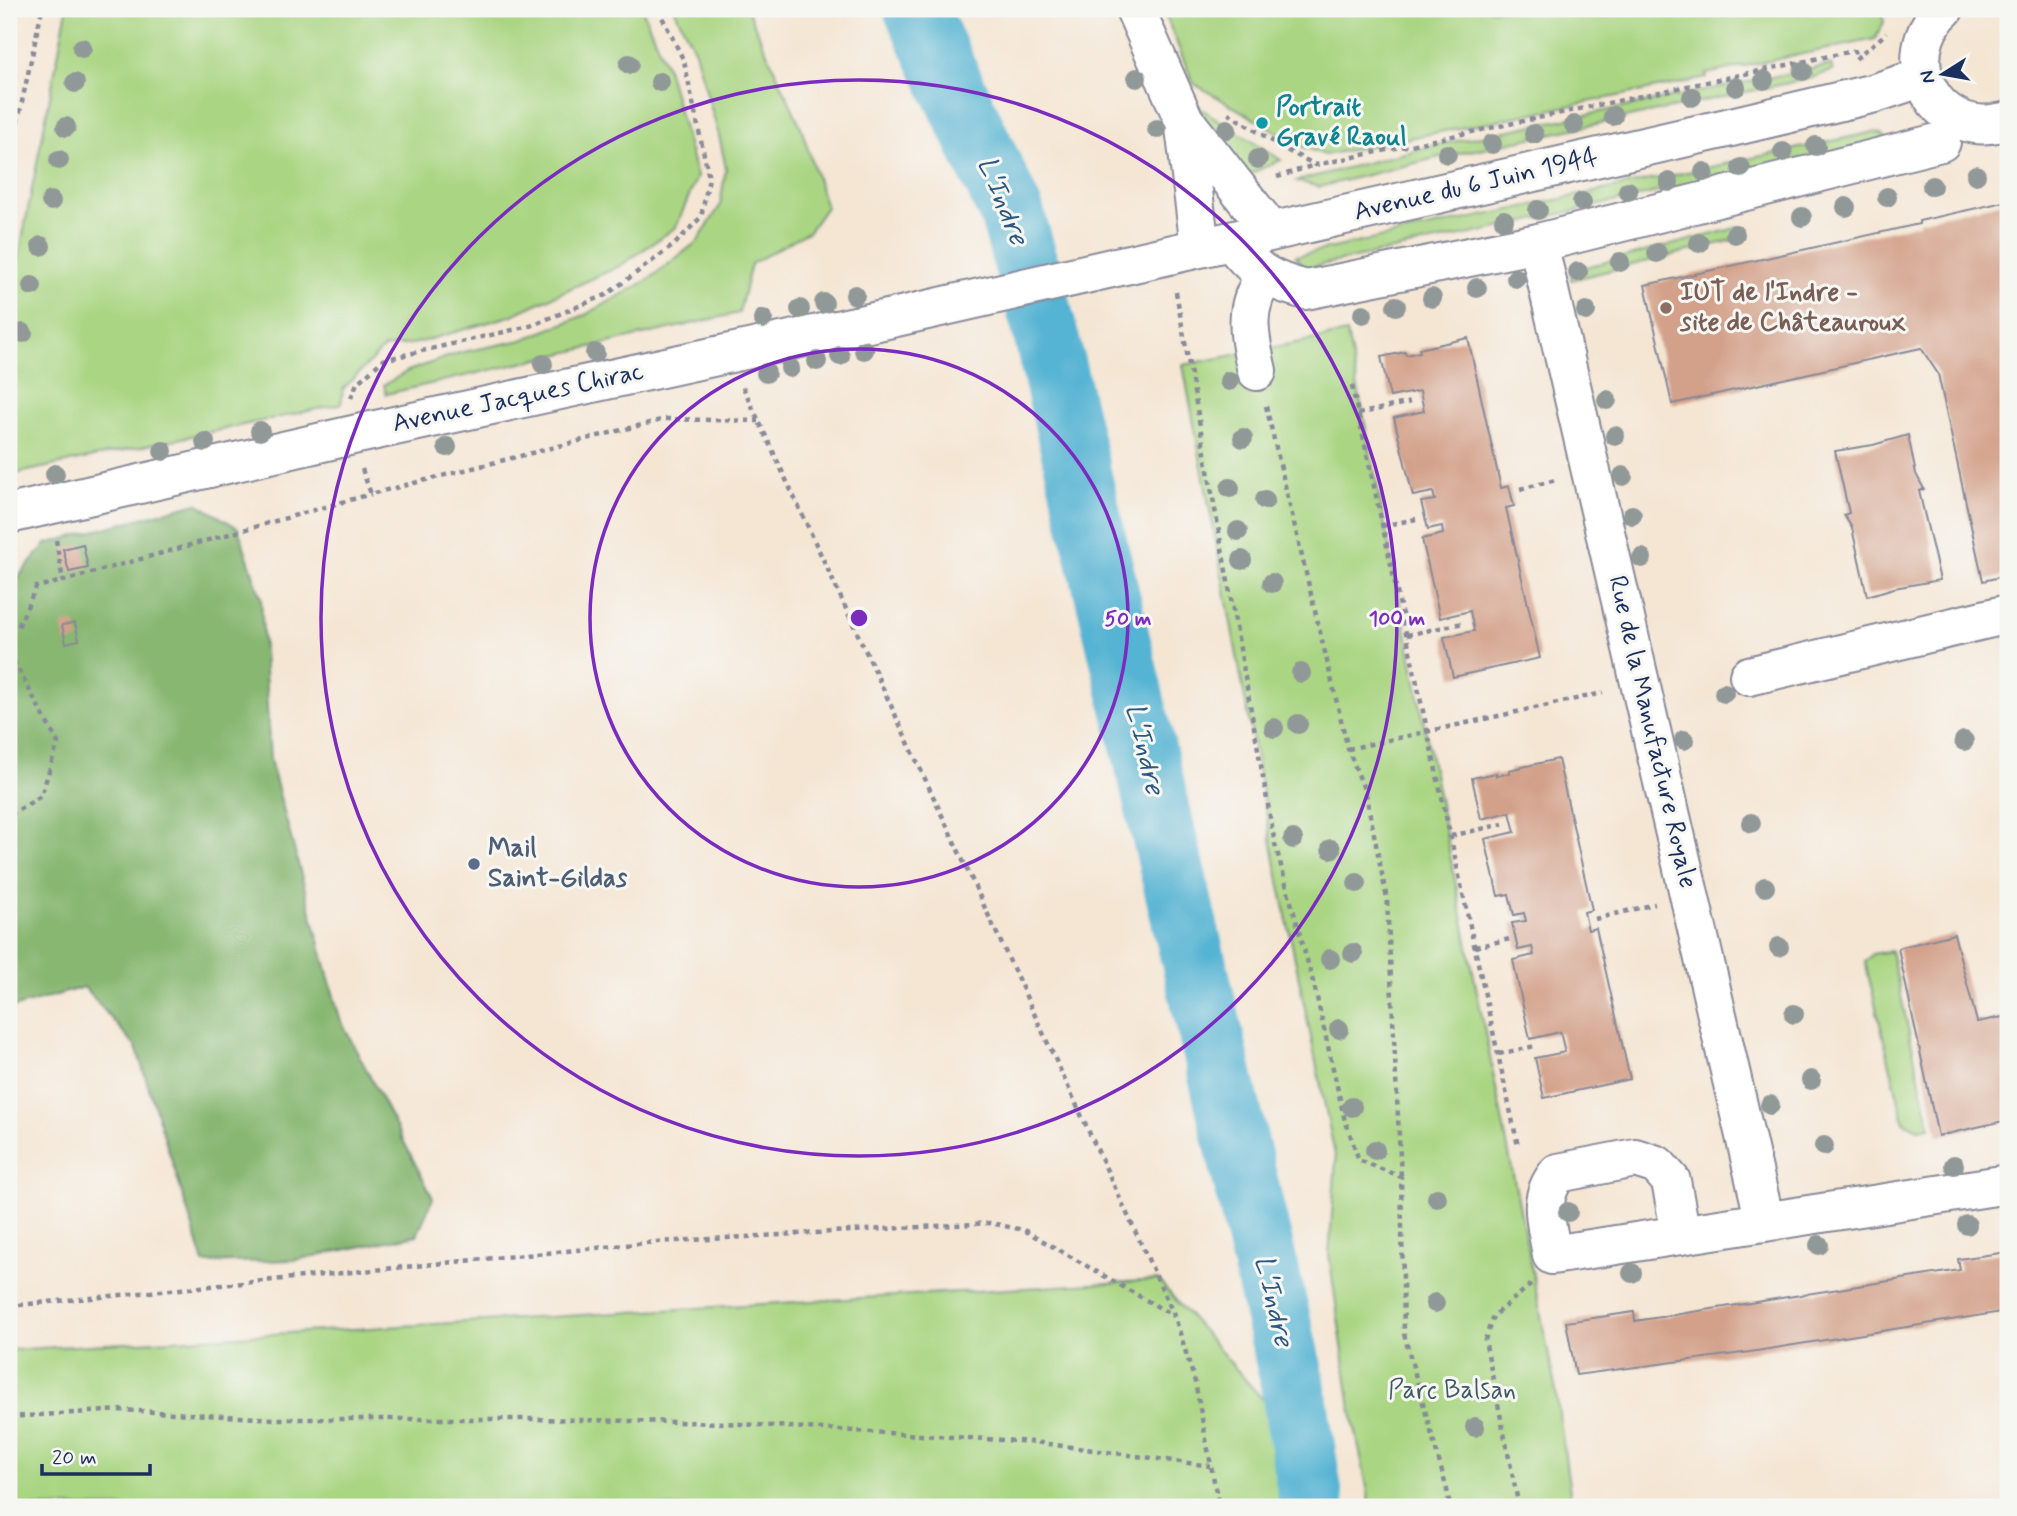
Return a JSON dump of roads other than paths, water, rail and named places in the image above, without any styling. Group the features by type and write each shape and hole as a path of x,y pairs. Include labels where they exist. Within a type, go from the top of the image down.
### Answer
{"street":[{"path":"1135,9 1184,120 1215,244 1278,283 1306,290 1538,243 1941,142"},
{"path":"1944,9 1935,16 1924,35 1920,56 1923,77 1932,96 1946,112 1965,122 1987,125 2008,121"},
{"name":"Avenue du 6 Juin 1944","path":"1028,287 1768,119 1875,93 1923,77"},
{"path":"1184,120 1271,231"},
{"name":"Rue de la Manufacture Royale","path":"1538,243 1765,1222"},
{"path":"1257,371 1248,327 1249,312 1252,299 1266,276"},
{"name":"Avenue Jacques Chirac","path":"25,510 1028,287"},
{"path":"1749,676 2008,614"},
{"path":"1681,1235 1671,1181 1657,1165 1635,1158 1558,1173 1549,1184 1543,1201 1552,1255 1765,1222 2008,1184"}],"waterway":[{"name":"L'Indre","path":"916,9 1012,214 1044,327 1291,1374 1312,1507"}],"place":[{"name":"Portrait Gravé Raoul","path":"1262,123"},
{"name":"IUT de l'Indre - site de Châteauroux","path":"1666,308"},
{"name":"Mail Saint-Gildas","path":"474,864"}],"park label":[{"name":"Parc Balsan","path":"1452,1391"}]}
